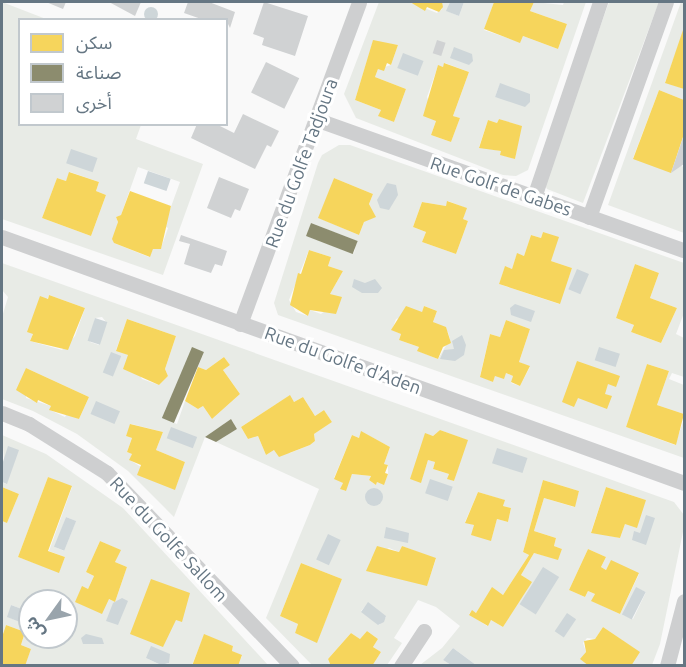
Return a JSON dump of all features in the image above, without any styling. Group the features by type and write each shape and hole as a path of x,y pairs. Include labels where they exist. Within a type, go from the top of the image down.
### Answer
{"street":[{"name":"Rue du Golfe Tadjoura","path":"240,324 318,120 359,2"},
{"path":"534,197 600,2"},
{"path":"589,217 666,2"},
{"name":"Rue Golf de Gabes","path":"318,120 684,250"},
{"name":"Rue du Golfe d'Aden","path":"2,237 684,483"},
{"name":"Rue du Golfe Sallom","path":"2,413 29,424 107,473 292,666"},
{"path":"667,666 684,601"},
{"path":"401,666 424,631"}],"shaded area":[{"path":"2,2 43,18 18,18 18,126 141,126 136,139 203,164 163,275 2,219","holes":["138,167 180,182 164,226 168,228 161,248 153,249 149,257 114,243 118,222 116,217 121,215","70,172 99,182 96,191 106,195 91,236 42,218 57,178 66,181"]},
{"path":"379,2 409,2 437,13 442,9 442,2 450,2 447,11 459,16 464,2 494,2 484,30 520,42 523,36 558,49 567,24 530,11 534,2 563,5 564,2 586,2 528,170 516,176 503,175 356,118 344,94","holes":["373,41 398,45 391,65 378,69 375,77 406,89 394,122 379,116 381,110 355,100","445,63 469,72 453,116 460,118 451,142 431,135 436,121 427,97 438,66 443,67","500,84 530,102 495,97","499,119 521,126 515,159 501,155 501,151 479,147 488,120 497,123"]},
{"path":"450,2 464,2 459,16 446,11"},
{"path":"609,2 659,2 583,203 547,189 544,183"},
{"path":"681,2 684,2 684,31 665,82 684,89 684,100 659,90 633,158 671,172 684,134 679,165 684,167 684,233 608,205"},
{"path":"151,7 157,11 156,18 146,18 146,9"},
{"path":"454,47 472,54 473,61 469,65 450,58"},
{"path":"403,53 424,61 418,76 397,68"},
{"path":"500,83 530,94 530,102 525,107 495,97"},
{"path":"339,145 350,145 684,263 684,313 676,334 684,338 684,377 672,373 669,379 684,385 684,414 657,405 669,371 647,364 626,427 675,445 684,419 684,458 278,315 274,303 322,155","holes":["334,178 373,194 369,204 375,216 364,222 359,235 319,218","448,201 466,208 463,219 468,221 456,254 422,242 426,232 413,227 422,202 446,206","311,223 357,241 354,253 306,236","543,232 551,261 572,268 559,304 499,284 505,267 512,269 517,254 524,256 531,235 541,238","309,250 331,257 328,266 343,271 330,294 341,298 321,314 310,310 308,316 296,312 289,300","635,264 659,273 650,298 677,308 661,343 631,332 634,325 616,318","424,306 437,311 433,322 448,332 450,339 438,359 418,351 419,347 399,340 401,334 392,330 396,319 422,312","506,320 530,329 519,362 530,367 520,386 511,383 513,376 506,373 495,376 493,382 480,376 490,334 500,337"]},
{"path":"71,149 97,158 93,172 66,163"},
{"path":"148,171 171,179 166,191 144,183"},
{"path":"387,183 396,185 398,195 389,210 380,208 377,200"},
{"path":"2,263 674,502 684,515 684,527 660,644 652,665 631,665 639,652 603,627 595,639 587,638 583,643 586,652 581,659 589,665 476,665 453,648 443,660 451,665 420,665 442,648 460,626 436,607 418,600 394,638 402,643 387,665 372,665 381,652 373,647 378,639 367,631 360,639 351,633 328,659 331,665 312,665 266,618 319,489 216,442 237,429 231,419 205,437 174,517 128,471 77,434 33,411 2,399 2,317 8,297 2,290","holes":["49,295 85,308 75,336 62,350 30,341","102,317 106,322 99,345 90,342 95,318","127,319 176,336 165,369 168,376 159,385 142,379 128,355 116,350","192,348 204,352 198,367 206,370 224,357 230,365 223,370 240,394 212,419 203,406 198,409 185,401 177,424 166,419","26,368 89,397 79,419 67,413 65,417 50,410 51,406 26,398","289,396 294,402 303,397 315,416 324,410 332,422 314,434 315,441 310,445 290,453 274,450 266,455 258,436 248,439 241,427","131,424 163,432 156,450 185,462 175,489 130,460 132,454 127,452 132,438 126,436","440,430 467,440 454,481 448,479 449,474 433,469 435,462 428,460 421,482 411,479 426,434 433,436","362,432 390,447 384,464 388,465 388,474 384,484 377,482 376,485 369,480 371,476 352,474 345,491 341,489 343,483 334,478 352,435 359,438","543,480 579,491 574,507 544,498 534,531 556,538 554,546 562,549 558,559 534,553 521,575 531,582 503,627 491,620 487,626 469,614 472,611 476,613 492,588 503,595 529,555 523,552","606,487 646,500 625,524 620,538 591,532","478,492 504,500 503,506 511,508 508,522 497,519 491,540 472,535 474,525 465,522","402,546 436,559 427,585 367,571 371,559 389,548 399,552","588,549 606,557 601,567 606,570 611,561 639,574 620,614 592,601 595,594 588,591 585,597 569,590","301,563 342,579 317,642 295,633 298,624 280,616","636,588 646,592 633,619 623,615","368,603 386,617 379,625 361,611"]},
{"path":"577,269 589,274 580,294 568,289"},
{"path":"354,279 365,283 375,279 382,288 378,293 362,293 352,287"},
{"path":"515,304 535,311 531,322 511,315 510,308"},
{"path":"95,318 107,322 100,345 88,341"},
{"path":"462,335 466,345 464,355 455,361 440,359 444,350 454,349 452,341"},
{"path":"599,347 620,354 616,367 595,360"},
{"path":"111,352 121,356 113,377 103,372"},
{"path":"96,401 120,411 114,424 91,414"},
{"path":"171,427 197,437 193,448 167,438"},
{"path":"2,435 46,454 123,508 268,665 238,665 242,656 232,651 233,646 204,635 192,665 164,665 169,663 146,658 161,665 25,665 31,649 78,649 78,589 18,589 18,608 11,605 8,617 18,621 18,629 6,625 2,636 2,521 7,523 19,494 2,487 2,482 6,484","holes":["48,477 72,487 49,551 65,557 59,572 18,557","66,517 76,521 64,551 55,547","100,541 120,550 115,562 127,567 115,602 88,589 94,576 86,572"]},
{"path":"8,446 19,450 7,484 2,482 2,465"},
{"path":"497,448 527,458 522,473 492,463"},
{"path":"430,479 453,487 448,501 425,493"},
{"path":"370,488 378,488 383,493 381,504 370,506 365,501 365,493"},
{"path":"646,515 655,518 646,545 632,540 634,531 640,533"},
{"path":"66,517 76,521 64,551 54,547"},
{"path":"386,527 409,533 408,543 384,538"},
{"path":"328,534 341,540 329,565 316,559"},
{"path":"543,567 559,577 536,614 520,604"},
{"path":"636,587 646,592 632,620 622,615"},
{"path":"122,598 128,601 118,625 106,621 113,603"},
{"path":"368,602 386,616 384,622 378,625 361,612"},
{"path":"11,605 18,608 18,621 7,617"},
{"path":"567,613 576,619 564,637 555,631"},
{"path":"86,634 102,638 104,644 83,644 81,638"},
{"path":"151,646 170,654 169,663 161,665 146,658"},
{"path":"453,648 476,665 451,665 443,660"}],"building: سكن":[{"path":"410,2 442,2 443,7 439,12 427,7 425,11"},
{"path":"494,2 534,2 530,11 567,24 558,49 523,36 520,43 484,29"},
{"path":"684,31 684,89 665,83"},
{"path":"373,40 398,45 391,65 387,63 384,71 378,69 375,77 406,89 394,122 378,116 381,110 355,100"},
{"path":"444,63 469,72 453,116 460,118 451,142 431,135 436,121 423,116 438,65 443,67"},
{"path":"659,90 684,100 684,134 671,173 633,159"},
{"path":"499,119 522,126 515,159 500,155 501,151 479,148 488,120 497,123"},
{"path":"69,172 99,182 96,191 106,195 91,236 42,218 57,178 66,181"},
{"path":"334,178 373,194 369,204 376,217 364,222 359,235 318,218"},
{"path":"130,191 171,206 161,249 153,249 150,257 114,243 112,239 118,222 116,217 121,215"},
{"path":"447,201 467,208 463,219 468,221 456,254 422,242 426,232 413,227 422,202 446,206"},
{"path":"543,232 559,237 551,261 572,268 560,304 499,284 505,266 512,269 517,253 524,256 531,235 541,238"},
{"path":"309,250 331,257 328,266 343,271 330,294 342,297 336,314 310,310 308,316 290,305 298,273 301,274"},
{"path":"635,264 659,273 650,298 677,308 661,343 631,332 634,325 616,318"},
{"path":"49,295 85,308 68,350 30,341 33,334 27,332 40,296 48,299"},
{"path":"406,306 422,312 424,306 437,311 433,322 446,327 451,343 443,347 438,359 417,351 419,347 399,340 401,334 391,330"},
{"path":"127,319 176,336 165,369 168,376 159,385 123,369 128,355 116,351"},
{"path":"506,320 530,329 519,362 530,366 520,386 511,382 513,376 506,373 504,379 495,376 493,382 480,377 490,334 500,337"},
{"path":"224,357 230,365 223,370 240,394 212,419 203,406 198,409 185,401 198,367 206,370"},
{"path":"577,361 620,376 616,387 608,384 605,394 612,396 607,409 578,398 574,407 562,402"},
{"path":"647,364 669,371 657,405 684,414 676,445 626,427"},
{"path":"26,368 89,397 79,419 49,410 51,406 38,400 37,403 16,390"},
{"path":"290,395 294,402 303,397 315,416 324,410 332,422 314,434 315,441 310,445 279,457 274,450 266,455 258,436 248,439 241,427"},
{"path":"130,424 163,432 156,450 185,462 175,490 137,475 141,465 129,460 132,454 127,452 132,438 126,436"},
{"path":"440,430 468,440 454,481 447,479 449,474 433,469 435,462 428,460 421,483 410,479 425,433 433,436"},
{"path":"361,431 390,447 384,464 388,465 385,473 388,474 384,485 377,482 376,485 369,480 371,476 352,474 346,491 340,489 343,483 334,479 352,435 359,438"},
{"path":"48,477 72,486 48,551 65,557 59,573 18,557"},
{"path":"543,480 579,491 575,507 544,498 534,531 556,538 554,546 562,549 558,560 534,553 521,575 532,582 503,627 491,620 488,626 469,615 472,610 476,613 492,587 503,595 529,555 523,552"},
{"path":"2,487 19,494 7,523 2,521"},
{"path":"606,487 646,500 637,528 625,524 620,538 591,533"},
{"path":"478,492 505,500 503,506 511,508 508,522 497,519 491,541 471,535 474,525 465,523"},
{"path":"100,541 121,550 115,562 127,567 115,602 109,599 102,614 78,603 78,595 82,586 88,589 94,576 86,572"},
{"path":"377,546 399,552 402,546 436,558 427,586 366,571"},
{"path":"588,549 606,557 601,567 606,570 611,560 639,573 620,614 591,601 595,594 588,591 585,597 569,590"},
{"path":"301,563 342,579 317,643 295,633 298,624 280,616"},
{"path":"151,579 190,593 182,622 176,620 163,647 130,634"},
{"path":"6,625 18,629 18,649 31,649 25,666 2,666 2,637"},
{"path":"603,627 640,652 631,666 589,666 580,659 586,652 584,641 595,639"},
{"path":"367,631 378,639 373,647 381,652 372,666 331,666 328,659 351,633 360,639"},
{"path":"204,634 233,646 232,651 242,655 238,666 192,666"}],"building: صناعة":[{"path":"311,223 358,241 353,254 306,236"},
{"path":"192,347 204,352 174,423 162,418"},
{"path":"231,419 237,429 216,442 205,437"}],"building: أخرى":[{"path":"46,2 66,2 63,9"},
{"path":"109,2 141,2 135,16"},
{"path":"188,2 209,2 235,12 230,28 228,18 198,18 184,13"},
{"path":"264,2 308,16 295,56 262,45 264,38 253,34"},
{"path":"437,40 446,43 441,56 433,53"},
{"path":"266,62 299,78 284,109 251,93"},
{"path":"243,114 279,131 271,147 267,145 255,169 191,138 196,126 220,126 234,133"},
{"path":"684,135 684,164 671,173"},
{"path":"219,177 249,189 240,211 235,209 231,218 207,208"},
{"path":"181,235 227,251 222,266 215,264 211,273 184,264 190,244 179,241"}]}
